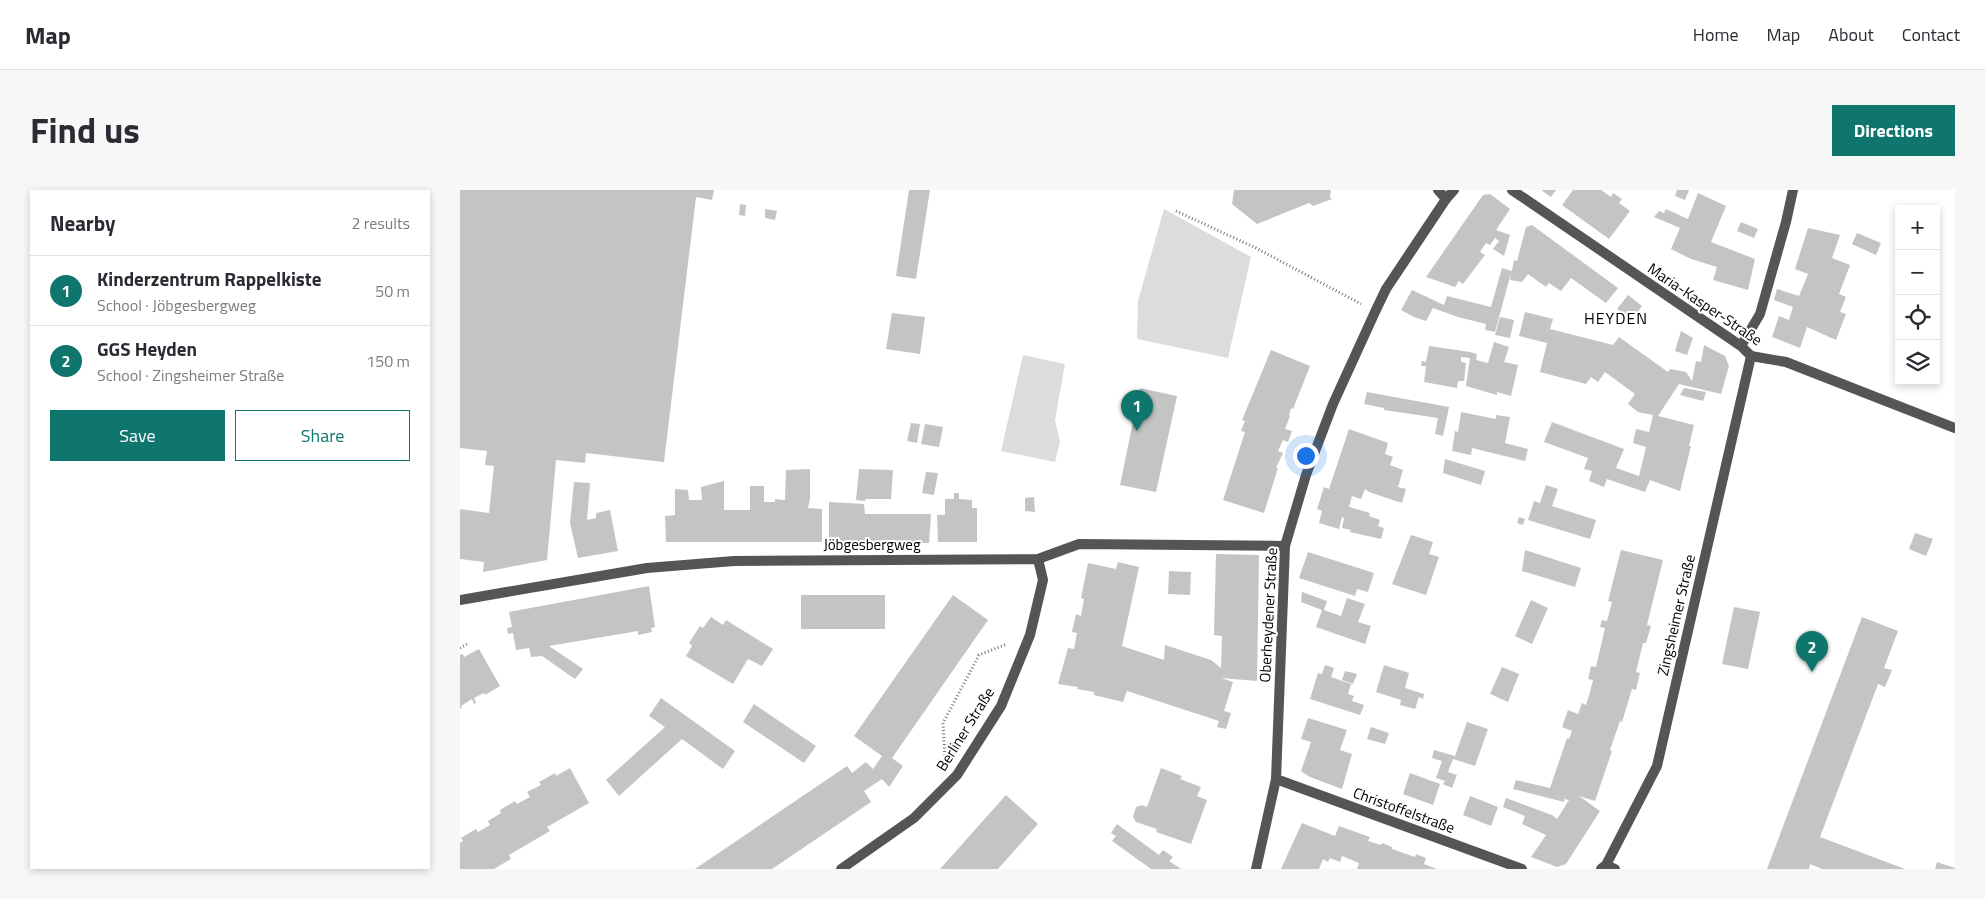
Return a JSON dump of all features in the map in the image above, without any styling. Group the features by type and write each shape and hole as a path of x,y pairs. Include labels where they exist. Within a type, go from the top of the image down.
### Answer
{"street":[{"path":"1438,190 1446,199"},
{"name":"Oberheydener Straße","path":"1256,869 1276,779 1285,546 1306,475 1333,404 1375,312 1386,289 1454,190"},
{"name":"Maria-Kasper-Straße","path":"1512,190 1741,346 1751,356 1786,362 1955,428"},
{"path":"1741,346 1760,314 1786,222 1792,190"},
{"name":"Zingsheimer Straße","path":"1607,868 1657,766 1751,356"},
{"name":"Jöbgesbergweg","path":"460,600 647,568 734,561 1038,559 1079,544 1285,546"},
{"name":"Berliner Straße","path":"841,869 914,818 948,785 957,775 1001,706 1030,635 1043,580 1038,559"},
{"name":"Christoffelstraße","path":"1276,779 1522,869"}],"path":[{"path":"1176,211 1316,279 1375,312"},
{"path":"948,785 943,723 979,655 1030,635"},
{"path":"460,648 467,644"}],"shaded area":[{"path":"1164,209 1251,257 1228,358 1137,339 1138,301"},
{"path":"1023,355 1065,364 1055,420 1060,442 1055,462 1001,451"}],"building":[{"path":"460,190 714,190 712,200 696,197 664,462 586,453 585,463 556,460 547,560 483,572 484,562 460,559 460,509 489,513 494,466 485,465 487,451 460,448"},
{"path":"909,190 930,190 916,279 896,276"},
{"path":"1234,190 1331,190 1330,197 1332,199 1313,206 1309,203 1257,224 1232,204"},
{"path":"1541,190 1556,190 1551,197"},
{"path":"1573,190 1601,190 1611,197 1613,193 1622,199 1619,203 1630,211 1609,239 1562,205"},
{"path":"1677,190 1689,190 1685,200 1675,196"},
{"path":"1698,193 1726,206 1711,242 1755,259 1748,290 1713,280 1717,267 1691,259 1671,249 1680,228 1654,217 1659,211 1664,213 1666,209 1688,219"},
{"path":"1490,194 1510,209 1496,230 1510,235 1504,256 1493,249 1499,241 1495,238 1490,245 1486,243 1480,252 1485,255 1463,284 1459,281 1455,287 1426,277 1483,195"},
{"path":"740,204 746,205 745,216 739,215"},
{"path":"765,209 777,211 775,220 765,218"},
{"path":"1741,222 1758,229 1754,238 1737,231"},
{"path":"1532,225 1618,288 1606,303 1571,278 1561,291 1549,283 1546,287 1528,274 1522,282 1510,280 1511,273 1495,332 1485,330 1486,324 1433,308 1426,321 1401,310 1412,290 1444,305 1447,296 1491,307 1502,268 1512,271 1514,260 1517,261 1526,227"},
{"path":"1808,228 1840,235 1832,258 1850,265 1839,294 1846,297 1840,312 1846,314 1836,340 1807,327 1800,348 1772,337 1779,316 1789,320 1793,307 1774,300 1777,289 1799,296 1808,274 1795,269"},
{"path":"1857,233 1881,243 1876,255 1852,244"},
{"path":"1628,295 1642,306 1632,320 1617,309"},
{"path":"1525,312 1553,319 1550,329 1613,345 1619,337 1668,372 1670,369 1686,372 1692,381 1696,361 1701,362 1704,345 1725,356 1729,366 1721,394 1679,384 1658,416 1694,425 1680,491 1650,480 1645,492 1607,479 1604,487 1589,481 1592,471 1584,469 1588,458 1544,442 1552,422 1624,449 1616,468 1639,476 1646,447 1633,443 1636,429 1649,432 1653,415 1638,412 1628,404 1635,394 1605,372 1598,382 1591,377 1586,384 1540,372 1547,343 1519,336"},
{"path":"892,313 925,317 920,354 886,349"},
{"path":"1500,317 1514,320 1510,338 1495,335"},
{"path":"1681,331 1693,338 1687,355 1675,351"},
{"path":"1494,342 1509,347 1504,362 1518,365 1511,396 1497,392 1497,395 1466,386 1470,358 1461,357 1461,362 1466,363 1464,381 1458,381 1457,388 1424,382 1426,366 1421,366 1422,361 1426,362 1429,346 1477,354 1476,360 1488,363"},
{"path":"1271,350 1310,366 1293,409 1291,408 1285,429 1292,431 1288,442 1283,440 1278,451 1283,453 1276,468 1278,468 1264,513 1223,500 1245,432 1241,431 1245,421 1242,420"},
{"path":"1140,388 1177,396 1156,492 1120,485"},
{"path":"1684,388 1706,392 1703,401 1680,395"},
{"path":"1367,392 1449,407 1443,436 1435,434 1438,418 1384,410 1384,408 1364,404"},
{"path":"1461,412 1496,419 1496,415 1510,417 1505,443 1528,449 1525,461 1472,448 1471,455 1452,451 1455,431 1458,432"},
{"path":"911,423 920,424 917,443 907,441"},
{"path":"925,424 943,427 939,447 921,444"},
{"path":"1349,429 1388,443 1385,454 1393,457 1390,465 1403,470 1398,487 1406,489 1402,503 1365,489 1361,499 1352,496 1349,507 1370,513 1369,516 1380,520 1378,526 1384,528 1381,539 1350,532 1351,530 1342,528 1344,518 1342,517 1339,529 1319,523 1322,511 1317,509 1324,487 1329,489"},
{"path":"1445,459 1485,471 1481,485 1443,473"},
{"path":"810,469 810,499 808,508 822,509 822,542 666,542 665,516 675,515 675,489 688,490 689,500 702,500 701,487 724,481 724,510 750,510 750,486 764,486 764,502 775,502 775,499 785,500 786,470"},
{"path":"859,469 893,470 891,499 856,500"},
{"path":"926,472 938,473 934,495 922,493"},
{"path":"574,482 590,483 587,520 596,518 596,513 610,510 618,551 578,558 570,523"},
{"path":"1546,485 1558,489 1552,506 1596,520 1590,539 1528,520 1534,501 1540,503"},
{"path":"954,493 959,493 959,499 972,500 972,508 977,508 977,542 938,542 937,515 945,515 945,499 954,499"},
{"path":"1034,497 1035,512 1025,511 1025,498"},
{"path":"829,502 864,504 865,514 931,514 929,543 829,542"},
{"path":"1519,517 1525,519 1523,525 1517,523"},
{"path":"1915,533 1933,539 1926,556 1909,549"},
{"path":"1411,535 1433,542 1429,554 1439,557 1426,595 1392,584"},
{"path":"1525,550 1581,568 1575,587 1522,571"},
{"path":"1621,550 1663,560 1647,625 1651,626 1646,643 1643,643 1636,672 1640,673 1636,690 1632,689 1622,722 1620,721 1595,801 1579,796 1600,811 1566,864 1557,867 1531,857 1546,835 1522,824 1525,816 1503,807 1506,798 1552,815 1557,819 1569,800 1564,799 1564,802 1513,789 1516,780 1550,788 1567,738 1569,739 1572,731 1562,727 1568,710 1578,714 1582,703 1586,705 1590,692 1593,680 1588,679 1591,666 1596,667 1605,628 1600,627 1602,620 1607,621 1612,602 1608,601"},
{"path":"1308,552 1374,573 1368,592 1357,589 1355,596 1299,578"},
{"path":"1216,554 1259,555 1257,681 1221,678 1233,682 1224,711 1231,713 1226,729 1217,727 1219,721 1127,691 1123,702 1094,695 1094,692 1077,689 1078,687 1058,684 1068,648 1074,649 1077,633 1072,632 1076,614 1081,616 1084,599 1081,598 1088,563 1116,569 1118,562 1139,567 1122,646 1164,660 1165,645 1211,660 1221,668 1222,636 1214,635"},
{"path":"1169,571 1191,572 1190,595 1168,594"},
{"path":"649,586 655,627 651,628 652,632 638,635 638,631 549,646 583,669 575,679 542,656 531,657 529,648 516,650 513,633 508,634 507,628 512,627 509,612"},
{"path":"1302,592 1327,601 1324,610 1341,616 1347,598 1365,604 1358,622 1371,626 1365,644 1316,627 1322,610 1301,602"},
{"path":"801,595 885,595 885,629 801,629"},
{"path":"953,595 988,620 892,758 903,766 889,787 882,779 864,791 871,802 772,869 695,869 847,766 852,773 866,762 873,769 882,756 854,736"},
{"path":"1531,600 1548,608 1532,644 1515,636"},
{"path":"1734,607 1760,612 1748,669 1722,664"},
{"path":"711,617 723,625 726,620 773,649 762,666 748,659 733,684 686,656 692,646 689,643 700,626 703,628"},
{"path":"1862,617 1898,631 1884,668 1892,670 1885,687 1878,684 1820,837 1905,869 1822,869 1810,864 1809,869 1767,869"},
{"path":"479,649 500,686 485,695 484,693 474,698 476,703 474,704 472,699 461,706 460,709 460,655 463,654 464,657"},
{"path":"1325,665 1334,668 1331,677 1351,684 1348,694 1354,696 1352,701 1364,705 1360,715 1310,699 1318,673 1322,674"},
{"path":"1384,665 1409,673 1405,688 1424,694 1423,699 1419,697 1415,709 1400,705 1401,700 1376,692"},
{"path":"1502,667 1519,674 1508,702 1490,694"},
{"path":"1345,671 1357,674 1353,684 1342,680"},
{"path":"661,698 735,751 723,769 682,739 619,796 606,780 665,727 649,716"},
{"path":"754,704 816,746 804,763 743,722"},
{"path":"1308,718 1347,730 1340,750 1352,754 1342,789 1310,777 1301,771 1311,742 1301,739"},
{"path":"1467,722 1488,729 1475,766 1453,759 1448,772 1457,775 1452,788 1443,784 1445,781 1436,778 1442,761 1432,758 1434,750 1455,756"},
{"path":"1371,727 1389,733 1385,744 1367,739"},
{"path":"570,768 589,803 547,827 550,831 509,855 511,859 494,869 460,869 460,843 463,841 461,838 476,829 478,832 490,825 488,821 501,813 500,810 515,801 517,804 530,797 527,792 541,785 539,782 555,773 556,776"},
{"path":"1161,768 1182,776 1180,779 1201,787 1197,796 1207,800 1191,844 1156,832 1157,829 1136,822 1133,817 1136,807 1142,805 1147,807"},
{"path":"1410,773 1440,784 1433,805 1403,794"},
{"path":"1006,795 1038,824 998,869 940,869"},
{"path":"1470,796 1498,807 1491,826 1463,815"},
{"path":"1302,823 1335,836 1339,826 1370,837 1368,841 1381,845 1382,843 1392,847 1392,849 1415,857 1416,854 1426,858 1424,864 1437,869 1357,869 1359,863 1342,856 1340,862 1330,858 1328,862 1323,859 1319,869 1281,869"},
{"path":"1117,824 1159,855 1163,850 1173,857 1169,861 1181,869 1151,869 1112,841 1116,836 1111,833"},
{"path":"1937,862 1955,868 1955,869 1935,869"}],"place":[{"name":"Kinderzentrum Rappelkiste","path":"1137,431"},
{"name":"GGS Heyden","path":"1812,672"}],"district":[{"name":"HEYDEN","path":"1616,318"}]}
